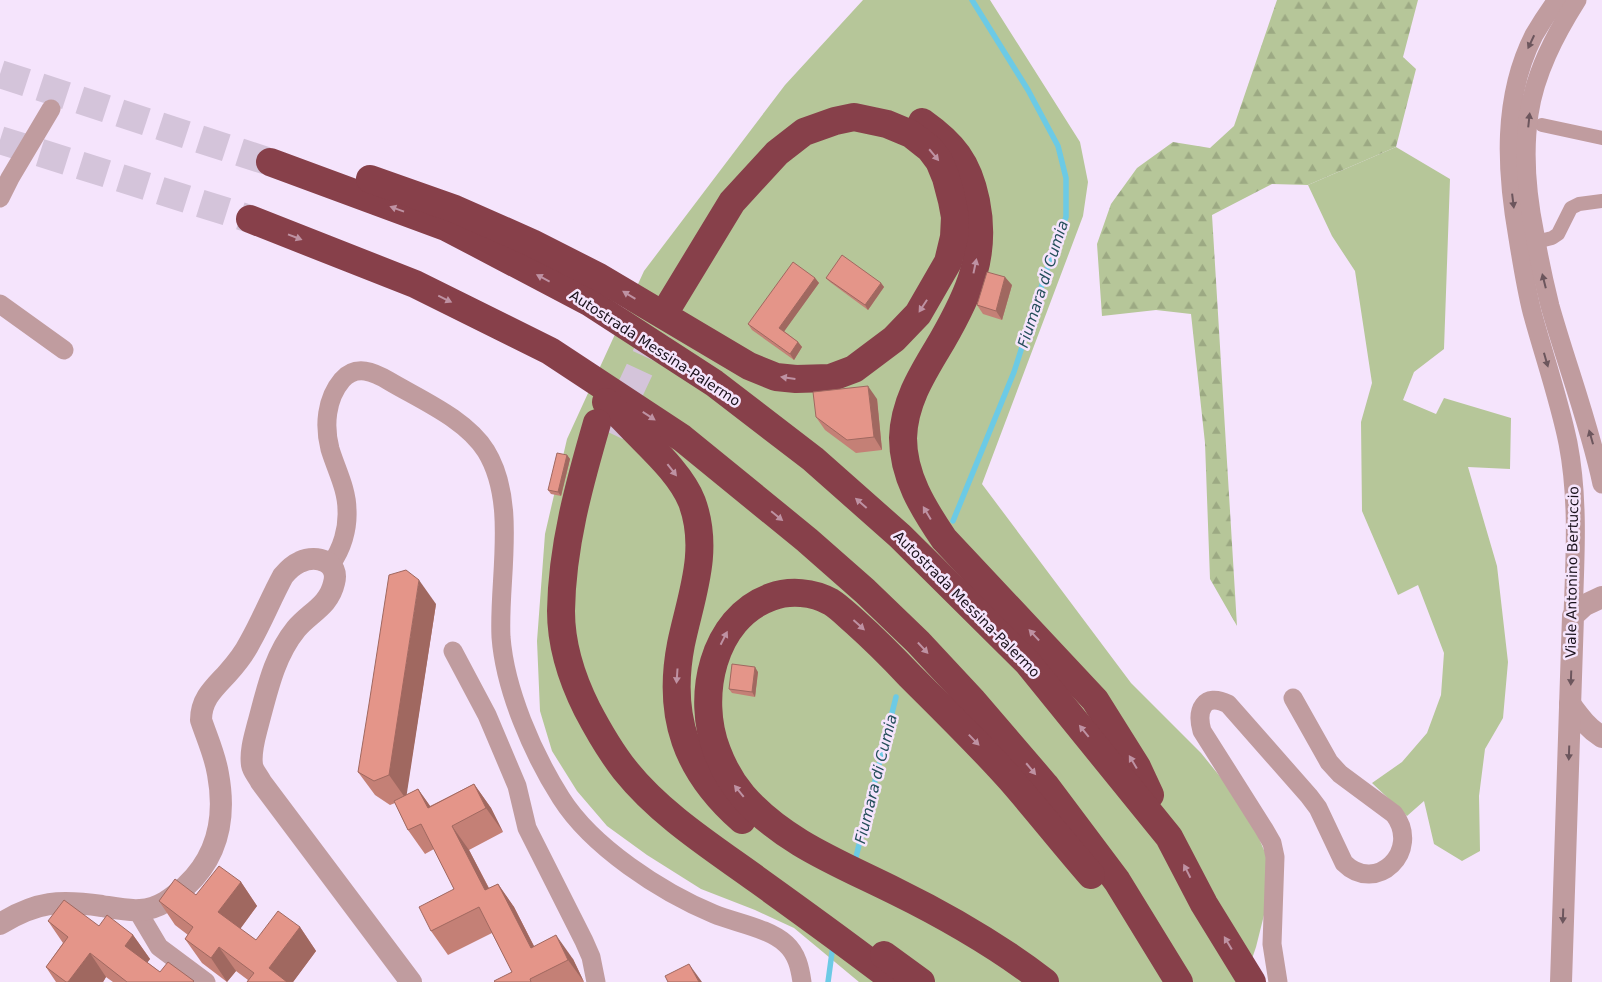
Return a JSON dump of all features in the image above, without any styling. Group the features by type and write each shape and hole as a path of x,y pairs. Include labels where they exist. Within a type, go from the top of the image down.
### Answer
{"highway":[{"name":"Autostrada Messina-Palermo","path":"1170,837 1027,662 900,536 813,459 714,383 589,302 446,227 270,162 343,170 455,209 599,277 749,366 776,377 796,379 830,378 854,370 894,339 918,314 948,262 954,237 955,217 946,178 939,162 930,150 911,134 886,124 854,117 835,121 804,132 777,153 732,202 663,300 684,246 722,192 764,146 799,119 826,109 852,104 872,106 900,112 917,119 939,135 952,147 965,166 974,190 979,216 980,245 973,276 962,302 917,384 910,402 905,419 903,438 908,473 926,514 944,538 1095,700 1137,767 1204,904 1252,982"},
{"path":"250,219 414,284 550,351 682,438 806,540 865,591 918,642 1045,785 1117,881 1174,974"},
{"path":"550,351 616,411 673,470 692,502 700,536 698,563 694,593 681,644 676,675 676,698 678,719 683,738 705,778 728,807 745,822 785,850 972,946 1024,982"},
{"path":"896,982 672,816 625,770 601,735 576,686 566,657 561,613 564,559 578,488 603,428 581,530 576,562 574,612 580,654 589,682 612,729 646,776 678,807 921,982"},
{"path":"1045,982 1005,952 978,935 910,898 811,850 792,838 756,810 734,784 716,751 711,733 709,714 710,677 717,653 726,633 738,617 750,606 776,595 791,593 820,597 844,612 882,646 988,755 1174,974"}],"street":[{"name":"Viale Antonino Bertuccio","path":"1557,0 1535,34 1521,67 1509,129 1510,172 1516,224 1532,309 1564,425 1574,489 1573,616 1561,982"},
{"name":"Viale Antonino Bertuccio","path":"1577,0 1552,43 1540,72 1529,114 1526,172 1536,242 1550,306 1590,435 1602,484"},
{"path":"0,198 51,109"},
{"path":"1542,125 1602,138"},
{"path":"1536,242 1552,238 1558,234 1571,208 1579,204 1602,201"},
{"path":"0,304 64,350"},
{"path":"331,564 340,552 348,510 330,448 328,412 334,392 341,381 348,374 355,371 365,371 383,377 460,424 479,442 490,459 499,487 504,521 501,622 508,676 514,697 543,766 563,801 581,824 607,848 660,886 712,914 766,932 785,943 797,959 802,982"},
{"path":"0,924 28,909 54,902 82,903 137,910 156,907 176,895 203,868 214,848 220,823 220,790 214,758 202,720 201,710 211,691 250,643 283,576 290,567 308,559 316,558 331,564 335,571 335,582 326,602 295,630 276,662 253,746 252,766 261,782 410,982"},
{"path":"1573,616 1584,605 1602,597"},
{"path":"453,651 487,715 517,786 527,828 591,957 596,982"},
{"path":"1278,982 1272,944 1276,870 1274,850 1264,830 1202,731 1199,715 1202,706 1214,700 1221,700 1228,704 1309,796 1325,822 1344,863 1350,869 1368,874 1387,869 1395,862 1403,842 1403,831 1394,814 1340,774 1329,762 1293,698"},
{"path":"1570,704 1592,731 1602,737"},
{"path":"137,910 159,947 206,982"}],"green space":[{"path":"863,0 990,0 1080,142 1088,182 1083,216 982,484 1131,683 1201,753 1247,810 1269,862 1265,911 1256,947 1244,982 859,982 794,928 755,910 701,889 647,855 607,826 577,791 552,751 540,711 537,641 545,534 567,439 644,271 785,85"},
{"path":"1277,0 1418,0 1403,57 1416,69 1396,147 1308,185 1272,184 1212,215 1237,626 1210,579 1205,443 1191,314 1156,310 1102,316 1097,244 1111,204 1137,168 1173,142 1210,148 1234,126"},
{"path":"1396,147 1450,179 1444,349 1414,372 1403,400 1436,414 1444,398 1511,418 1510,469 1468,467 1497,566 1508,662 1503,718 1485,749 1479,796 1480,851 1462,861 1434,844 1424,801 1407,816 1372,783 1402,762 1427,733 1441,695 1444,653 1418,585 1398,595 1362,511 1361,422 1372,383 1355,271 1332,236 1308,185"}],"building":[{"path":"842,255 881,283 865,305 826,278"},
{"path":"793,262 815,278 779,328 798,342 790,354 748,324"},
{"path":"987,272 1005,277 996,311 977,305"},
{"path":"868,386 874,437 847,440 816,417 813,392"},
{"path":"557,453 567,455 558,492 548,490"},
{"path":"406,570 419,580 389,775 374,781 358,772 389,575"},
{"path":"732,664 755,667 752,692 729,689"},
{"path":"474,784 486,808 452,826 485,890 498,884 531,948 556,935 568,960 530,979 531,982 494,981 512,972 479,907 431,931 419,907 454,889 421,824 408,830 394,801 418,789 428,808"},
{"path":"219,866 241,882 218,912 256,940 278,911 300,927 269,968 287,982 247,982 254,973 219,947 211,958 185,939 193,927 159,901 175,879 196,895"},
{"path":"64,900 99,926 107,915 133,935 125,946 160,972 168,962 194,981 127,982 90,953 68,982 66,982 46,967 68,937 48,921"},
{"path":"689,964 699,982 668,982 665,976"}],"waterway":[{"name":"Fiumara di Cumia","path":"953,521 1014,372 1066,217 1066,178 1058,146 1028,90 972,0"},
{"name":"Fiumara di Cumia","path":"855,861 896,697"},
{"name":"Fiumara di Cumia","path":"828,982 833,945"}],"tunnel":[{"path":"0,74 270,162"},
{"path":"0,140 250,219"},
{"path":"610,433 670,304"}]}
